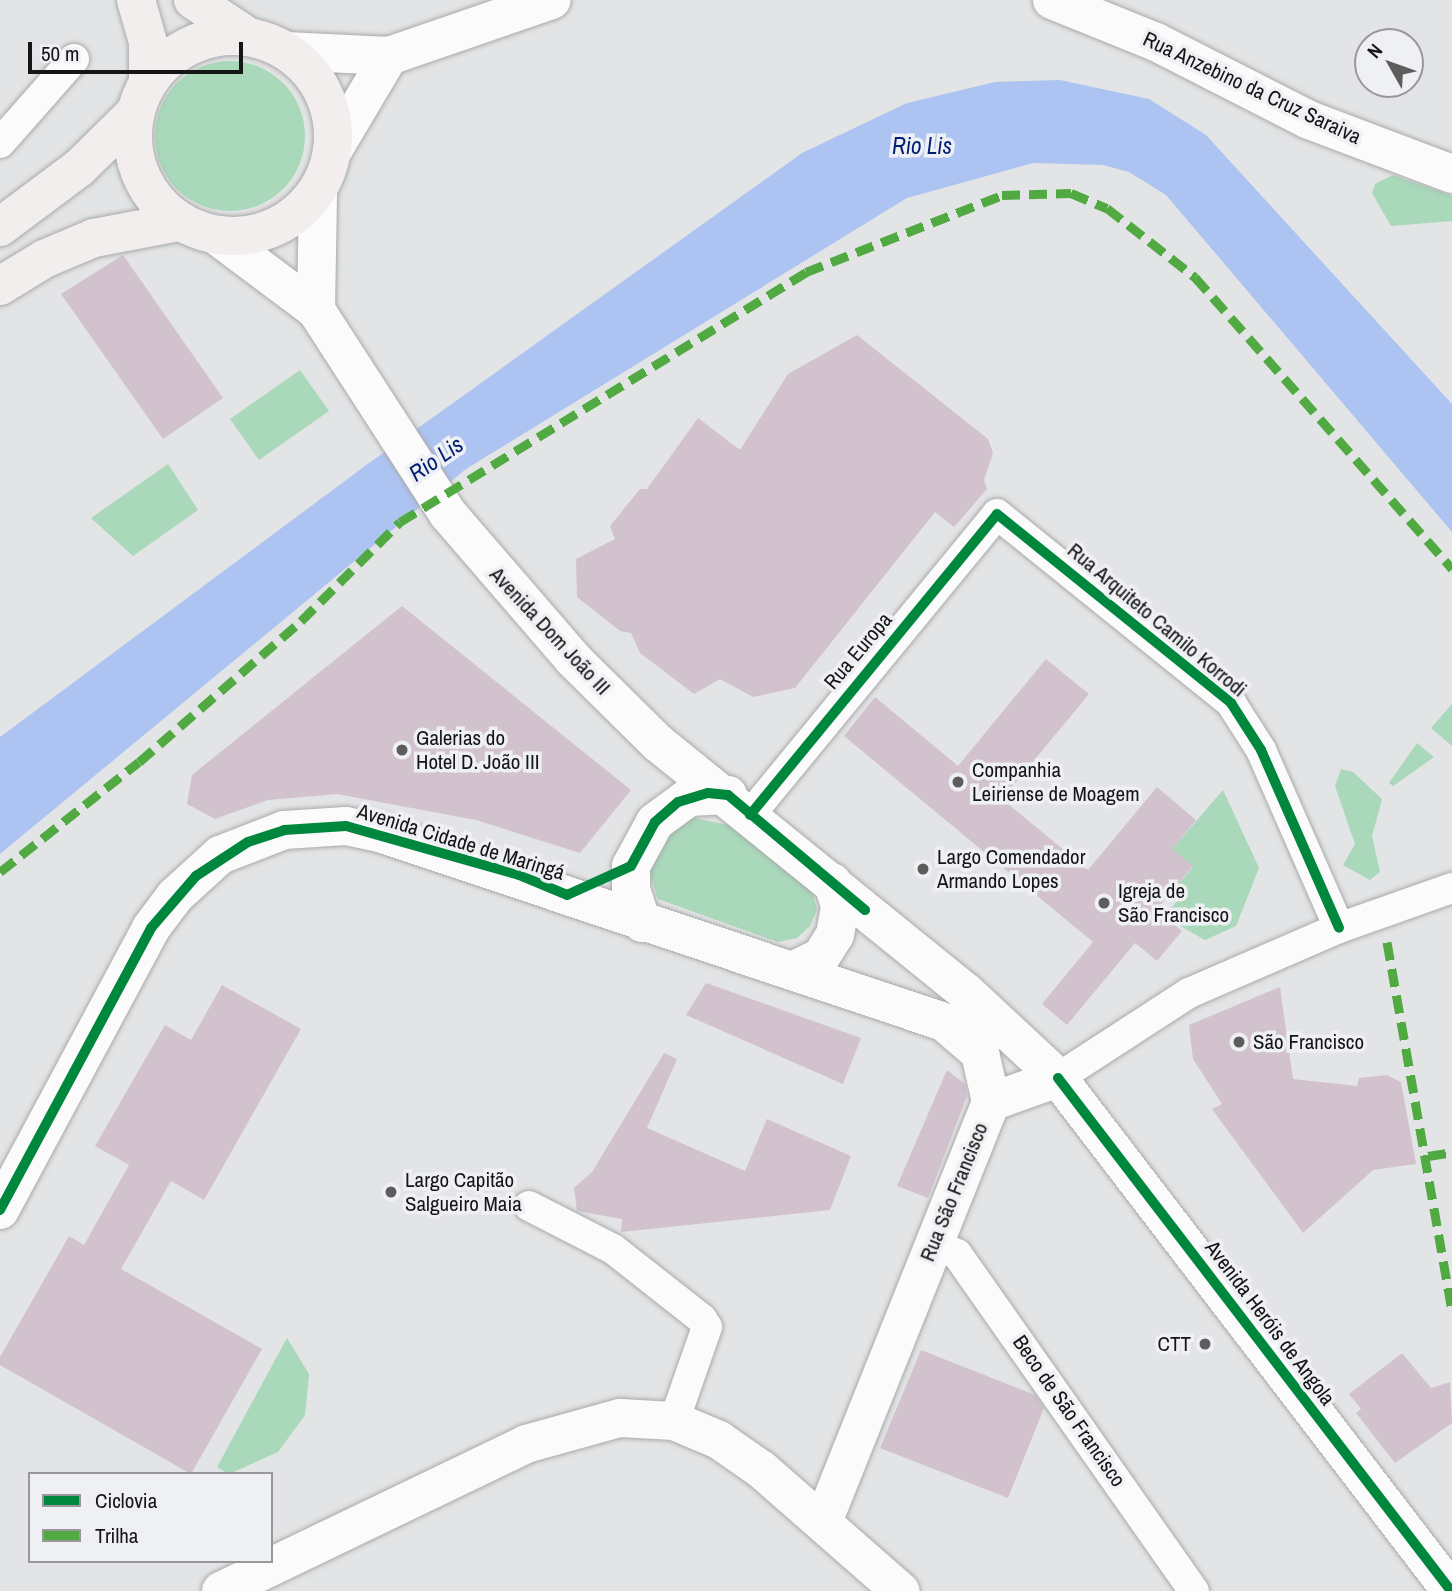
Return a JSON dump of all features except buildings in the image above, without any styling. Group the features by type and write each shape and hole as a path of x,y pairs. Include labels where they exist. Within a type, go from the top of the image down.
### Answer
{"main road":[{"path":"136,0 148,42 133,150 141,178 179,222 217,236 316,310"},
{"path":"193,0 249,37 286,51 388,56 552,0"},
{"name":"Rua Anzebino da Cruz Saraiva","path":"1052,0 1156,42 1309,120 1452,174"},
{"path":"0,227 79,168 191,45 249,37"},
{"path":"286,51 324,94 333,122 332,152"},
{"path":"316,310 318,190 332,152 388,56"},
{"path":"217,236 274,228 299,212 318,190"},
{"path":"0,286 44,259 94,238 179,222"},
{"name":"Avenida Dom João III","path":"316,310 448,514 540,624 658,743 739,805"},
{"path":"658,743 667,808"},
{"path":"642,923 631,890 631,866 667,808 689,797 739,805 967,993 1058,1078"},
{"name":"Avenida Cidade de Maringá","path":"0,1210 151,928 175,896 220,856 284,830 346,826 519,875 642,923 792,971 958,1030 980,1053 990,1102"},
{"name":"Avenida Cidade de Maringá","path":"566,895 631,866"},
{"path":"792,971 821,957 835,935 840,906 832,882"},
{"name":"Rua São Francisco","path":"822,1523 990,1102 1058,1078"},
{"name":"Avenida Heróis de Angola","path":"1058,1078 1451,1591"},
{"path":"222,1591 560,1430 620,1418 674,1421 697,1428 741,1454 900,1591"}],"street":[{"path":"0,143 74,59"},
{"name":"Rua Europa","path":"739,805 997,514"},
{"name":"Rua Arquiteto Camilo Korrodi","path":"997,514 1231,702 1261,750 1339,928"},
{"name":"Rua São Francisco","path":"1058,1078 1189,993 1339,928 1452,888"},
{"path":"529,1206 614,1249 707,1327 674,1421"},
{"name":"Beco de São Francisco","path":"933,1244 957,1254 1194,1591"}],"green space":[{"path":"230,61 259,66 283,83 300,107 305,136 300,165 283,189 259,206 230,211 201,206 177,189 160,165 155,136 160,107 177,83 201,66"},
{"path":"1393,175 1452,196 1452,221 1391,226 1372,193 1375,184"},
{"path":"300,370 329,411 259,460 230,419"},
{"path":"168,464 198,510 133,556 91,518"},
{"path":"1452,704 1452,746 1431,728"},
{"path":"1417,743 1434,757 1393,786 1389,783"},
{"path":"1341,769 1353,772 1382,799 1372,836 1380,872 1370,880 1343,865 1355,844 1335,786"},
{"path":"1223,790 1259,868 1236,926 1205,940 1164,917 1180,897 1172,891 1193,867 1172,849"},
{"path":"694,818 728,825 811,887 817,910 810,926 797,938 778,942 658,899 648,868 677,824"},
{"path":"287,1338 309,1374 305,1415 278,1452 233,1472 226,1472 217,1467"}],"water":[{"name":"Rio Lis","path":"1060,80 1149,99 1206,135 1452,404 1452,532 1166,195 1129,172 1103,165 1033,163 907,198 466,469 0,854 0,737 365,466 802,153 907,103 995,82"}],"marked path":[{"path":"0,872 139,762 301,621 400,522 806,272 1002,195 1071,193 1107,208 1195,277 1452,569"},
{"path":"1387,942 1452,1311"},
{"path":"1428,1156 1452,1152"}],"cycle path":[{"path":"750,815 997,514 1231,703 1261,750 1339,928"},
{"path":"0,1210 151,928 196,876 248,842 284,830 346,826 519,875 567,895 631,866 655,822 678,802 708,793 728,795 865,910"},
{"path":"1058,1078 1451,1591"}],"place":[{"name":"Galerias do Hotel D. João III","path":"402,750"},
{"name":"Companhia Leiriense de Moagem","path":"958,782"},
{"name":"Largo Comendador Armando Lopes","path":"923,869"},
{"name":"Igreja de São Francisco","path":"1104,903"},
{"name":"São Francisco","path":"1239,1042"},
{"name":"Largo Capitão Salgueiro Maia","path":"391,1192"},
{"name":"CTT","path":"1205,1344"}]}
